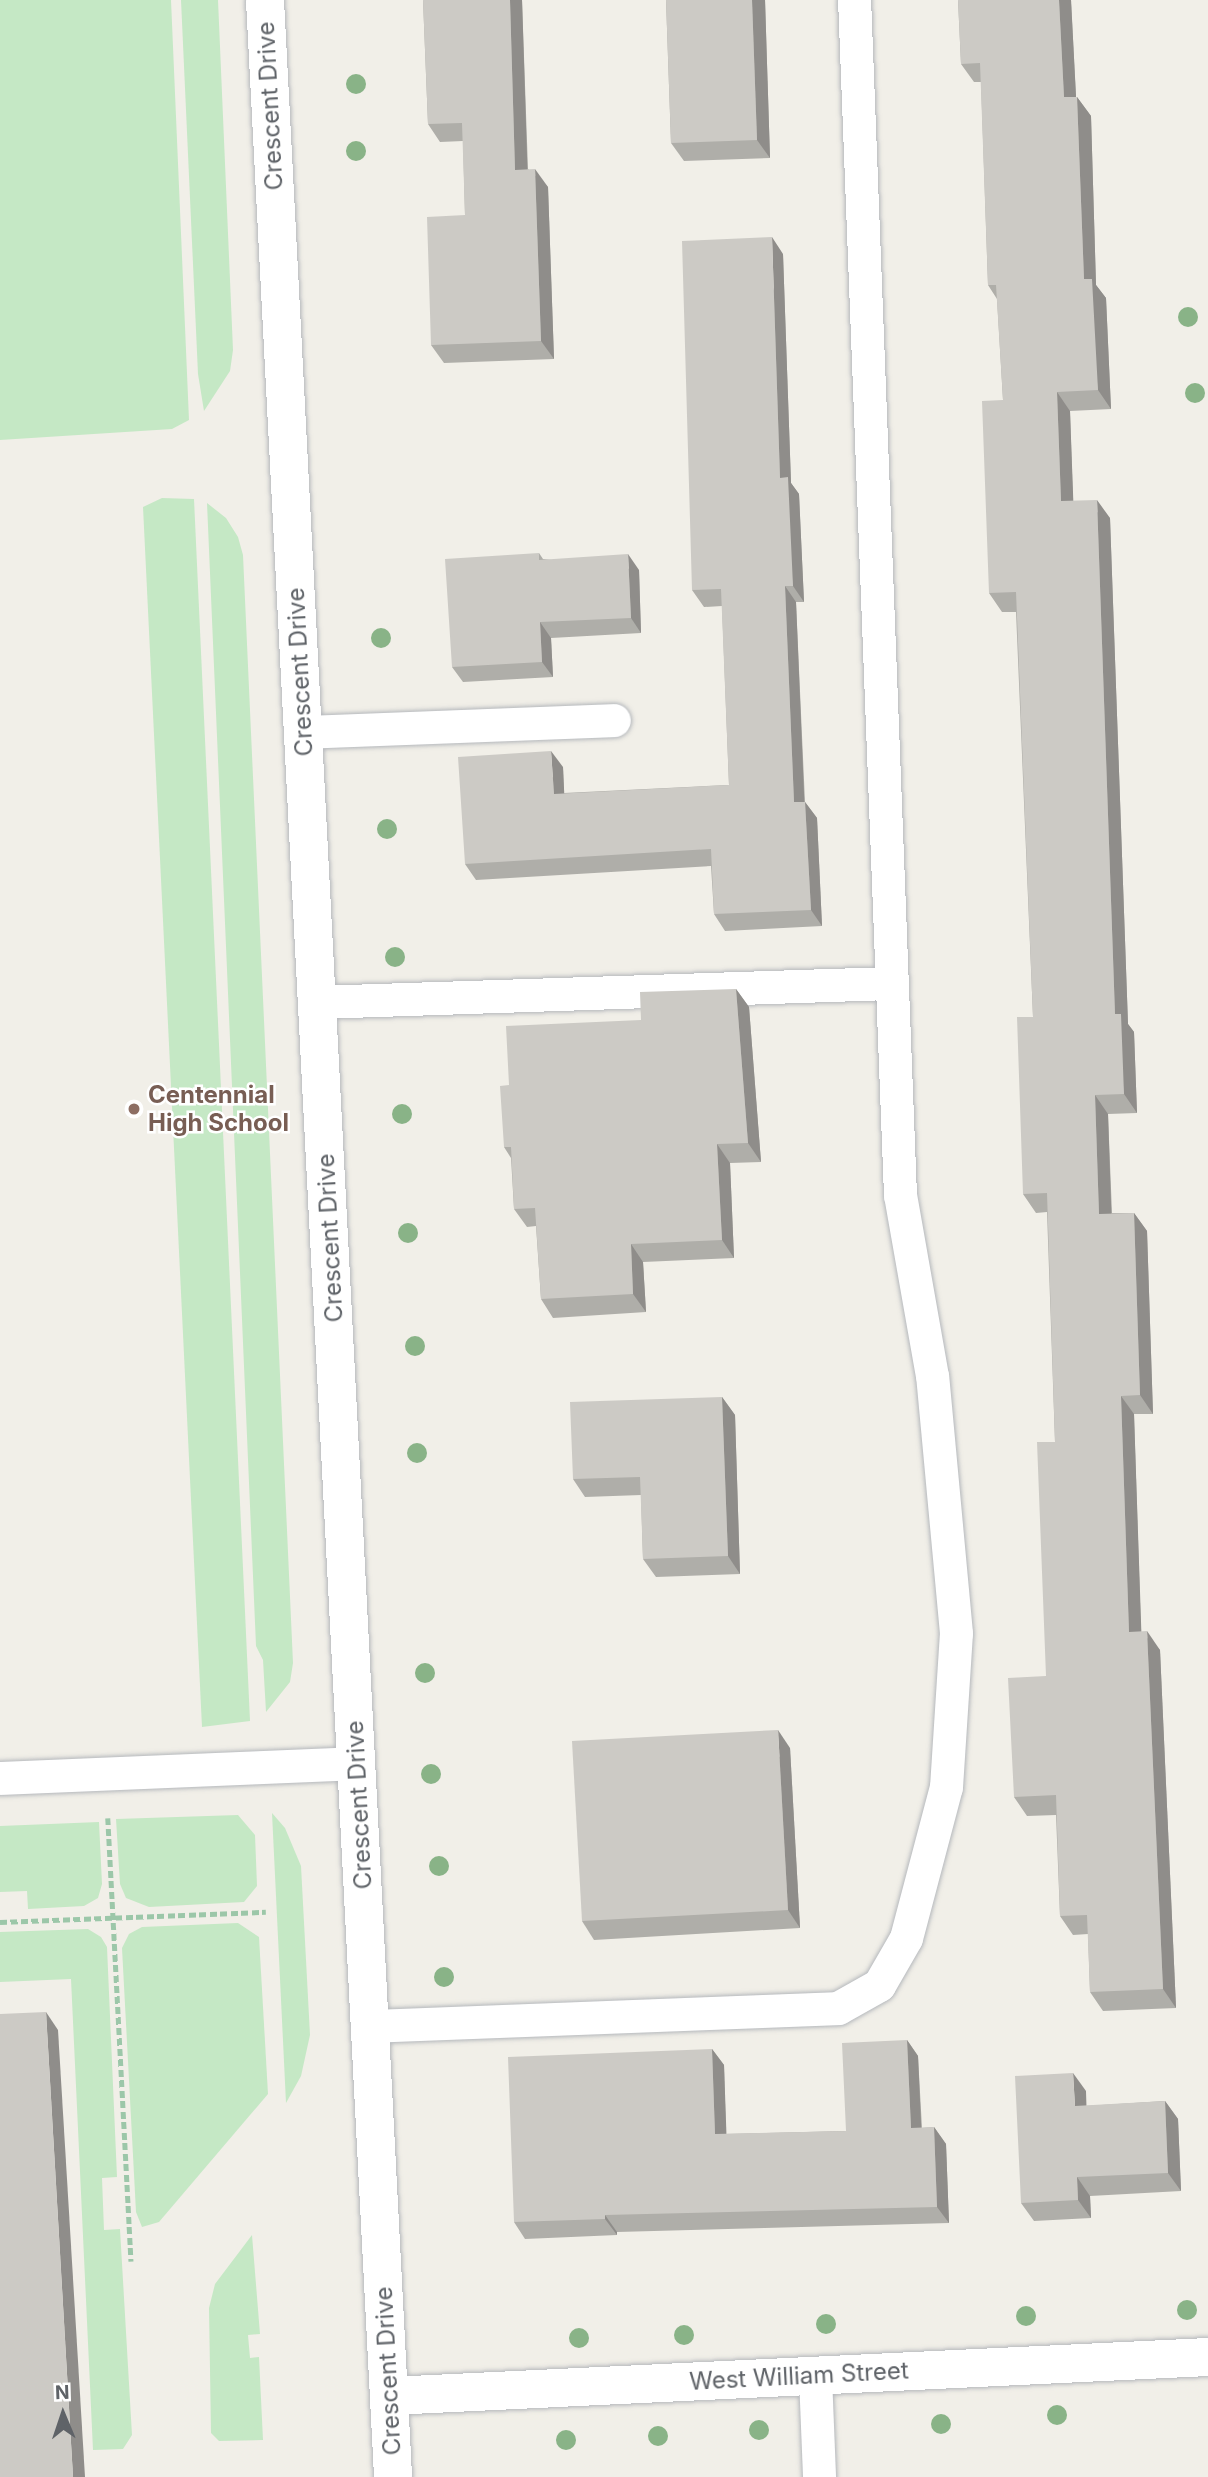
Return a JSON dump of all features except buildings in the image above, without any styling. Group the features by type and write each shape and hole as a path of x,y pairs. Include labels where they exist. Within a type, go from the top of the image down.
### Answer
{"street":[{"name":"Crescent Drive","path":"265,0 393,2477"},
{"name":"West William Street","path":"390,2396 1208,2357"}],"lane":[{"path":"370,2026 838,2008 879,1985 906,1938 946,1787 956,1633 932,1376 900,1195 854,0"},
{"path":"303,732 614,720"},
{"path":"317,1002 890,983"},
{"path":"0,1778 355,1763"},
{"path":"815,2375 819,2477"}],"path":[{"path":"108,1811 131,2261"},
{"path":"0,1922 266,1912"}],"green space":[{"path":"0,0 171,0 189,420 172,429 0,440"},
{"path":"181,0 218,0 233,350 230,371 204,411 198,374"},
{"path":"162,498 194,499 250,1721 202,1727 143,507"},
{"path":"207,503 226,518 238,537 243,555 293,1663 290,1682 266,1712 263,1660 256,1646"},
{"path":"272,1813 285,1828 301,1866 310,2035 301,2076 286,2103"},
{"path":"238,1815 255,1835 257,1886 244,1902 149,1907 126,1898 120,1884 116,1819"},
{"path":"99,1822 102,1884 98,1898 84,1906 28,1909 27,1891 0,1892 0,1826"},
{"path":"238,1923 259,1937 268,2094 159,2222 142,2227 136,2212 122,1948 129,1934 142,1927"},
{"path":"88,1929 101,1937 107,1947 117,2177 102,2178 104,2230 120,2229 132,2435 123,2449 93,2450 71,1979 0,1982 0,1932"},
{"path":"252,2235 260,2334 248,2335 250,2358 259,2357 263,2440 219,2441 211,2433 209,2308 215,2284"}],"place":[{"name":"Centennial High School","path":"134,1109"}]}
